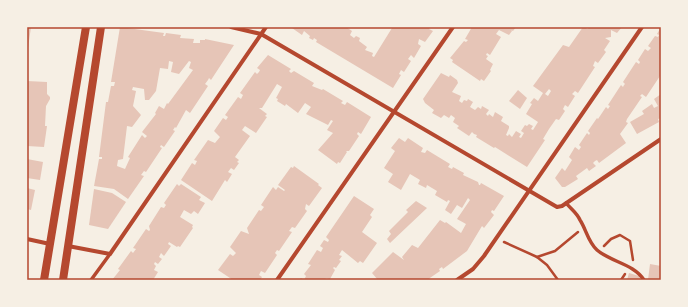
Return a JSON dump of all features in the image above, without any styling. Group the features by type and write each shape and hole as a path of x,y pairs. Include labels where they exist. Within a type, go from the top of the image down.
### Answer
{"main road":[{"path":"44,280 86,27"},
{"path":"63,280 101,27"}],"street":[{"path":"231,27 261,34 394,110 557,207 566,203 661,139"},
{"path":"91,280 266,27"},
{"path":"277,280 453,27"},
{"path":"457,280 473,269 496,238 642,27"},
{"path":"566,203 577,214 584,230 600,252 632,268 644,280"},
{"path":"27,239 50,244"},
{"path":"68,246 110,254"}],"path":[{"path":"537,257 555,251 577,232 584,230"},
{"path":"600,252 616,236 625,238 630,241 632,247 632,268"},
{"path":"496,238 516,249 537,257 547,265 558,280"}],"building":[{"path":"27,27 31,27 28,48 27,48"},
{"path":"120,27 164,33 163,36 165,36 166,33 181,35 180,38 194,39 193,43 200,43 200,40 205,39 234,45 211,80 209,78 205,84 208,86 190,113 186,110 176,128 175,127 173,130 175,131 164,147 161,145 160,147 162,148 146,172 144,171 141,175 144,176 128,199 114,189 94,186 99,159 102,159 102,157 99,157 106,102 108,102 111,86 114,86 115,82 111,82","holes":["169,61 173,62 171,72 179,74 189,61 191,62 189,68 193,70 164,109 159,106 155,113 156,114 142,132 147,136 145,138 142,135 128,157 130,158 125,169 117,166 118,160 123,159 127,126 132,127 141,115 133,106 136,91 132,90 133,87 144,89 145,100 149,100 156,91 160,68 168,69"]},
{"path":"346,27 352,31 350,35 354,38 356,36 360,38 359,41 367,47 365,50 373,53 372,56 374,57 392,28 430,27 429,29 433,31 425,42 419,39 418,44 421,46 414,58 411,55 408,59 411,61 404,72 401,70 399,74 401,75 393,88 316,42 317,40 314,38 313,40 309,38 310,36 304,31 302,35 292,28"},
{"path":"472,27 516,27 513,31 511,30 512,31 509,35 499,30 496,34 501,37 490,55 487,53 486,55 488,56 486,59 493,64 490,70 491,71 484,81 481,79 480,81 452,62 453,60 450,58 464,41 466,42 468,40 465,39"},
{"path":"583,27 588,29 589,27 622,27 617,33 611,30 611,37 605,38 610,41 604,50 606,52 598,63 595,61 593,66 595,67 578,93 575,91 572,94 575,96 568,107 565,105 563,109 565,111 559,120 556,119 549,129 543,139 545,140 527,167 476,137 477,135 472,132 469,136 457,128 459,126 453,122 455,118 451,115 449,118 444,115 441,118 432,113 434,110 425,103 423,99 441,73 449,77 450,75 457,80 458,83 452,92 461,96 459,101 462,103 464,100 467,101 468,99 473,102 470,107 475,110 478,107 481,109 482,106 489,110 486,114 488,116 489,114 493,117 495,112 503,117 501,121 509,126 506,135 508,136 509,134 512,137 516,131 521,134 519,137 521,138 524,133 521,131 525,125 527,126 529,124 533,126 531,129 533,130 538,122 526,114 532,104 530,103 534,98 538,101 543,93 533,86 563,45 569,47","holes":["549,89 551,91 548,96 545,94"]},
{"path":"661,27 661,77 660,76 646,97 642,94 640,96 642,97 627,119 626,122 628,123 620,134 626,143 599,163 597,160 595,161 593,163 596,166 589,171 587,168 576,176 578,179 565,187 562,187 555,178 562,168 565,171 572,160 569,157 575,147 579,150 581,147 579,145 587,133 589,135 590,133 588,131 606,107 608,109 610,106 608,105 621,85 623,87 625,84 623,82 636,62 639,64 640,62 638,60 645,49 648,51 651,48 648,46 655,36 658,37 659,35 657,34"},
{"path":"268,55 291,69 289,71 291,73 294,71 314,83 312,86 322,90 323,89 343,101 341,103 345,105 347,102 371,117 361,134 358,132 357,134 359,136 349,151 346,151 347,152 340,163 338,162 337,164 318,150 333,133 327,130 333,121 331,120 328,125 306,114 311,107 305,103 298,113 286,104 285,106 277,101 278,99 276,98 282,87 277,84 262,108 259,108 267,114 265,116 267,117 256,133 245,126 242,130 250,136 235,157 239,160 237,162 239,163 234,170 231,168 228,172 232,174 227,182 225,180 212,201 181,180 192,163 195,165 197,161 194,160 208,140 215,143 220,137 214,131 223,118 226,120 228,117 225,115 238,97 241,99 243,95 240,93 255,72 257,74 259,72 260,70 257,68"},
{"path":"27,81 47,82 47,94 50,99 46,106 45,126 47,126 44,147 27,146"},
{"path":"518,90 527,98 520,109 509,101"},
{"path":"661,94 661,118 658,119 659,122 637,134 630,122 644,114 642,111 652,104 654,108 658,106 654,99"},
{"path":"399,138 405,142 408,138 423,148 421,152 425,153 427,150 450,164 448,167 452,169 453,167 464,173 463,175 478,182 479,185 481,183 504,196 494,211 492,210 491,212 494,215 484,228 482,226 467,251 443,269 442,267 439,269 440,271 427,280 378,280 372,273 393,252 404,260 402,257 412,245 418,248 440,220 445,223 446,222 461,233 466,224 457,219 470,200 468,198 462,208 457,205 451,214 445,210 450,201 448,200 447,202 435,195 437,191 427,185 426,188 418,184 420,180 410,174 401,190 388,182 393,174 384,168 395,151 391,148"},
{"path":"27,159 43,162 40,180 27,178"},
{"path":"294,166 319,184 318,185 322,188 309,206 306,204 305,209 307,211 295,228 292,227 289,231 292,232 279,251 277,250 275,253 277,255 265,273 261,271 259,275 262,277 260,280 233,280 218,270 230,254 233,256 236,253 230,247 241,231 249,234 247,228 259,210 261,211 264,207 261,205 273,187 276,190 278,187 284,191 285,190 278,185 291,167 293,168"},
{"path":"177,184 179,186 181,184 201,197 199,200 205,203 198,214 194,211 191,214 184,210 180,217 193,225 193,228 180,247 177,247 169,242 168,244 171,246 164,256 161,253 159,257 162,259 158,264 155,262 154,264 156,266 154,270 158,272 153,280 112,280 120,270 118,269 131,251 133,253 136,249 133,248 146,229 149,231 150,230 149,226 161,207 164,208 166,205 164,203"},
{"path":"27,188 35,190 31,210 27,209"},
{"path":"94,189 112,193 126,202 108,229 89,225"},
{"path":"354,196 374,209 370,215 372,217 362,232 377,243 363,263 360,261 358,263 342,250 339,255 342,256 339,260 341,261 336,268 333,268 335,270 330,279 304,280 306,276 304,274 311,265 308,264 317,250 321,252 323,248 320,246 324,240 328,242 329,240 326,237"},
{"path":"416,201 427,208 390,243 387,239 391,234 389,231 408,212 406,210"},
{"path":"650,264 661,266 661,280 648,280"},
{"path":"629,273 639,276 641,280 627,280"}]}
